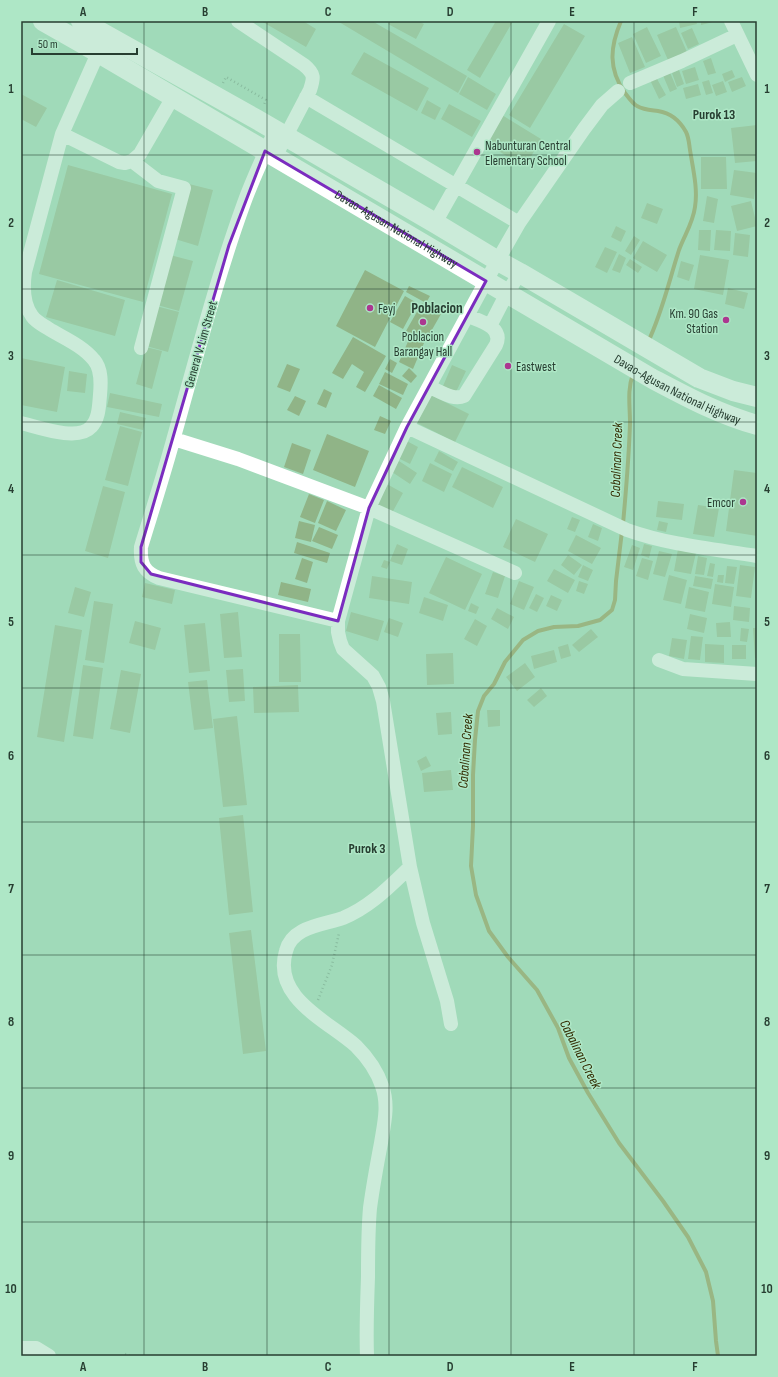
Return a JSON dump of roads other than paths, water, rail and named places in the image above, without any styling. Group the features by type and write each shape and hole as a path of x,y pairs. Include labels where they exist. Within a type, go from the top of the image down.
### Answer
{"highway":[{"name":"Davao-Agusan National Highway","path":"42,21 85,27 281,134 699,378 733,391 757,397"},
{"name":"Davao-Agusan National Highway","path":"85,27 98,52 173,97 651,378 700,404 734,418 757,425"}],"street":[{"name":"General V. Lim Street","path":"238,21 308,69 312,74 313,80 306,97 281,134 244,202 229,245 205,325 174,439 141,547 141,562 145,569 159,578 338,622"},
{"path":"435,223 549,21"},
{"path":"731,21 757,74"},
{"path":"451,1024 447,1001 423,923 410,867 384,701 373,676 343,649 340,641 338,622 369,508 407,427 486,280 520,223 584,129 602,106 624,87 737,35"},
{"path":"21,423 76,434 91,428 96,419 100,404 101,385 96,361 81,347 37,322 31,316 24,293 25,272 62,134 98,52"},
{"path":"62,134 119,162 125,163 132,161 140,154 173,97"},
{"path":"306,97 520,223"},
{"path":"132,161 158,181 184,188 141,348"},
{"path":"490,326 507,293 520,273"},
{"path":"429,387 453,398 464,396 497,342 496,332 490,326 468,316"},
{"path":"407,427 627,530 647,537 666,541 757,556"},
{"path":"174,439 238,459 369,508 515,573"},
{"path":"659,660 683,669 757,674"},
{"path":"366,1356 370,1207 385,1118 386,1102 383,1087 377,1073 356,1047 312,1014 304,1006 290,986 286,975 284,966 285,951 288,944 300,932 342,918 367,906 410,867"},
{"path":"21,1348 36,1348 49,1356"}],"waterway":[{"name":"Cabalinan Creek","path":"621,21 617,31 612,58 613,67 619,84 635,105 645,109 663,112 675,118 681,124 688,139 696,186 694,213 679,250 661,308 648,342"},
{"name":"Cabalinan Creek","path":"623,524 630,435 629,392 633,374"},
{"name":"Cabalinan Creek","path":"622,531 615,600 612,610 600,620 578,626 554,627 538,631 523,640 505,662 494,684 484,696 478,711 475,740 471,866 476,895 489,931 508,957 537,990 558,1028 569,1058 588,1093 619,1143 688,1237 706,1272 713,1301 718,1356"}],"place":[{"name":"Nabunturan Central Elementary School","path":"477,152"},
{"name":"Feyj","path":"370,308"},
{"name":"Km. 90 Gas Station","path":"726,320"},
{"name":"Poblacion Barangay Hall","path":"423,322"},
{"name":"Eastwest","path":"508,366"},
{"name":"Emcor","path":"743,502"}],"district":[{"name":"Purok 13","path":"714,114"},
{"name":"Poblacion","path":"437,308"},
{"name":"Purok 3","path":"367,848"}]}
